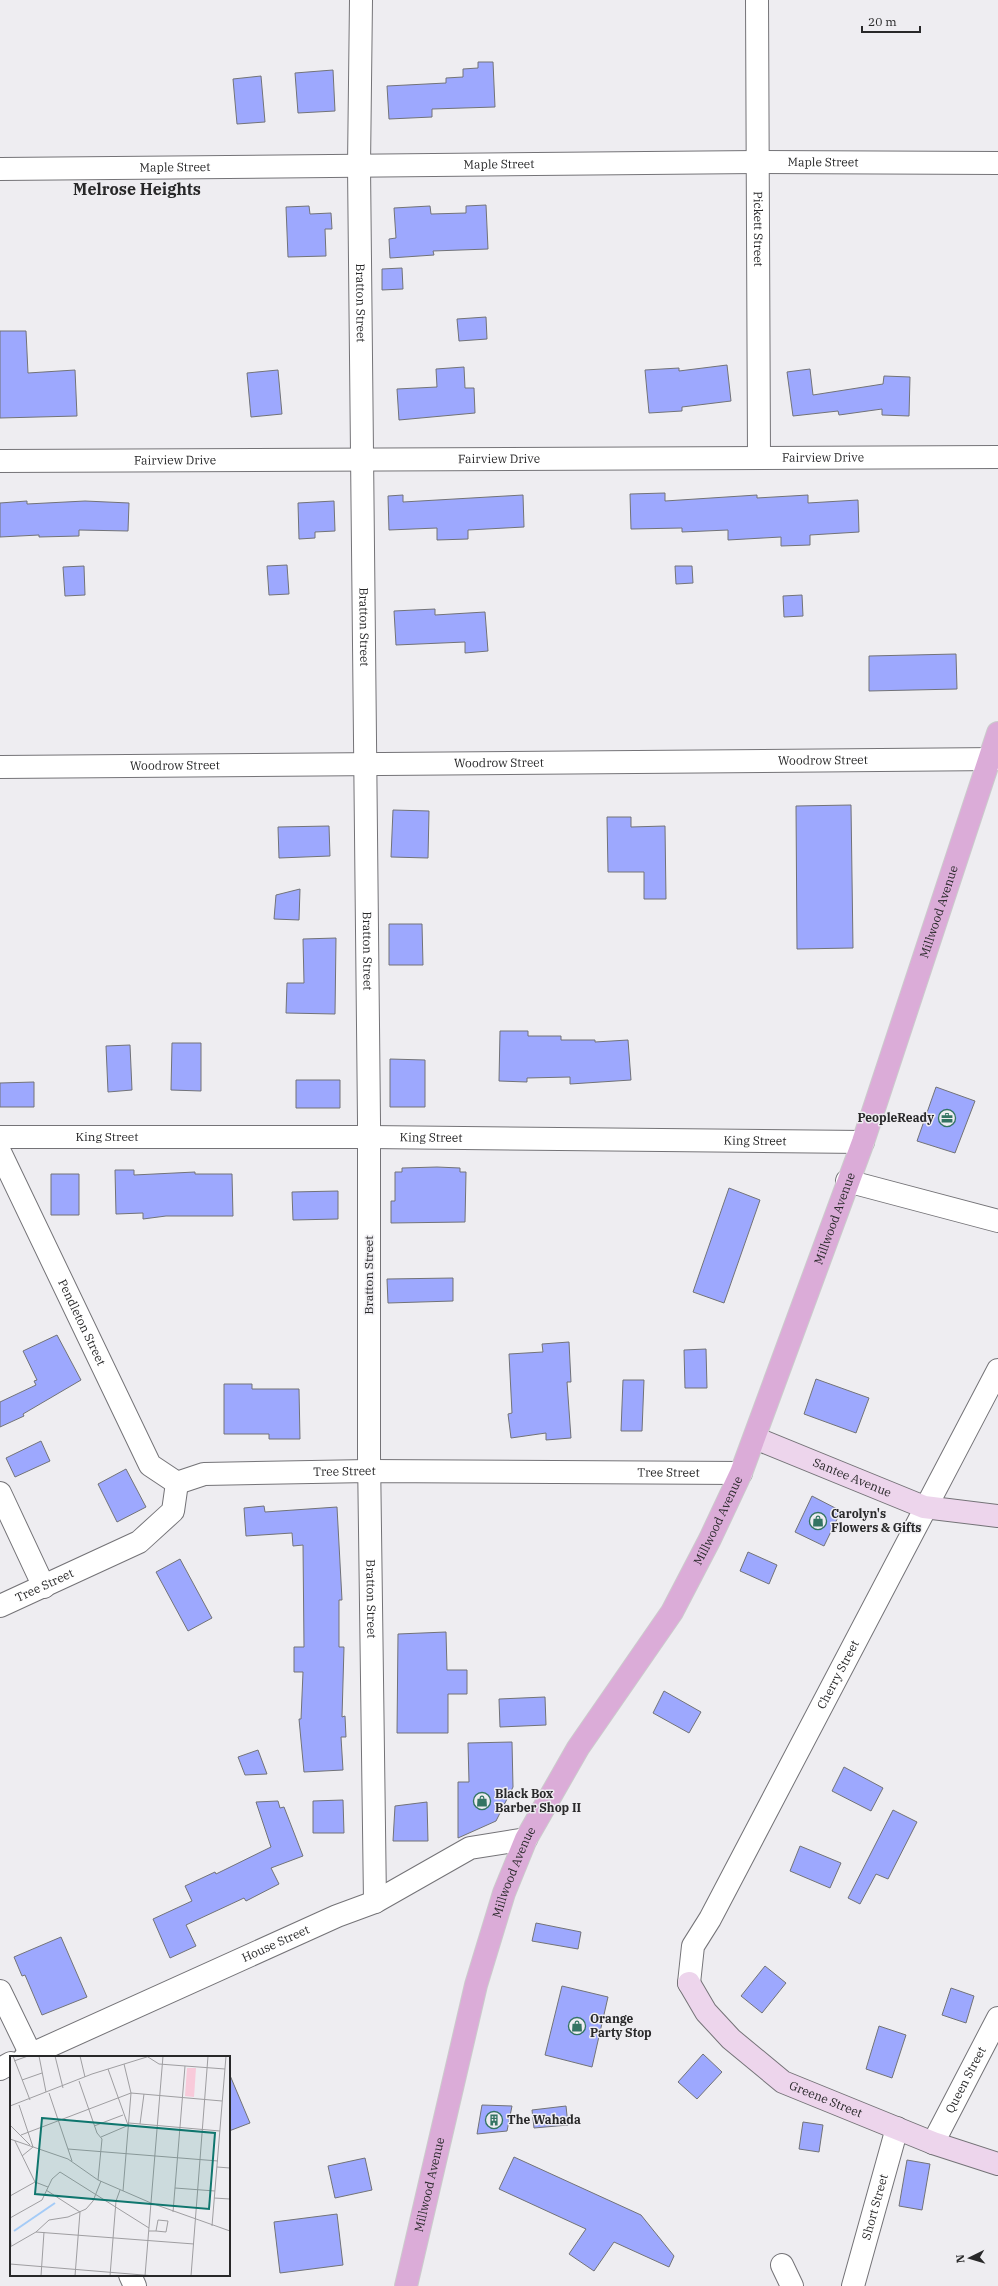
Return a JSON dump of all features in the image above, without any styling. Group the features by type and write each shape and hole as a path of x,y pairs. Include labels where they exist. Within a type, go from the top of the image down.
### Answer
{"main road":[{"name":"Millwood Avenue","path":"406,2286 479,1974 504,1893 526,1838 578,1748 672,1612 710,1539 741,1473 862,1142 994,759 998,733"}],"street":[{"name":"Bratton Street","path":"361,0 359,166 369,1137 369,1471 375,1902"},
{"name":"Pickett Street","path":"757,0 759,458"},
{"name":"Maple Street","path":"0,169 758,162 998,163"},
{"name":"Fairview Drive","path":"0,462 998,457"},
{"name":"Woodrow Street","path":"0,767 994,759"},
{"name":"King Street","path":"0,1149 369,1137 862,1142"},
{"name":"Pendleton Street","path":"0,1149 150,1465 177,1483"},
{"path":"847,1181 998,1221"},
{"name":"Cherry Street","path":"689,1983 693,1946 714,1912 924,1508 998,1370"},
{"name":"Santee Avenue","path":"755,1438 924,1508 998,1516"},
{"name":"Tree Street","path":"0,1606 139,1542 173,1511 177,1483 204,1474 369,1471 741,1473"},
{"path":"0,1494 44,1587"},
{"name":"House Street","path":"29,2056 337,1916 375,1902 470,1848 526,1838"},
{"name":"Greene Street","path":"689,1983 706,2012 731,2039 783,2082 933,2142 998,2164"},
{"path":"0,1992 29,2056"},
{"name":"Queen Street","path":"933,2142 998,2018"},
{"path":"0,2068 10,2064"},
{"name":"Short Street","path":"853,2286 897,2128"},
{"path":"782,2265 792,2286"},
{"path":"130,2276 135,2286"}],"building":[{"path":"478,62 493,62 495,107 432,109 432,117 389,119 387,86 446,83 446,78 463,77 463,69 478,68"},
{"path":"333,70 335,111 298,113 295,73"},
{"path":"261,76 265,122 237,124 233,79"},
{"path":"486,205 488,249 433,251 434,255 390,258 389,239 396,238 394,208 430,206 431,214 466,213 466,206"},
{"path":"309,206 310,214 331,213 332,229 325,229 326,256 288,257 286,207"},
{"path":"402,268 403,289 382,290 382,269"},
{"path":"486,317 487,339 459,341 457,319"},
{"path":"0,331 26,331 28,373 75,370 77,416 0,418"},
{"path":"727,365 731,401 682,407 682,411 649,413 645,370 679,368 679,371"},
{"path":"464,367 465,388 474,388 475,413 399,420 397,389 437,387 436,369"},
{"path":"810,369 813,395 883,384 884,376 910,377 909,416 882,415 882,409 839,415 838,411 793,416 787,372"},
{"path":"278,370 282,414 251,417 247,373"},
{"path":"665,493 665,501 757,495 757,498 808,495 808,503 858,500 859,532 810,535 810,545 781,546 781,537 728,540 728,530 682,532 682,528 631,529 630,494"},
{"path":"403,495 403,502 523,495 524,527 468,530 468,539 437,540 437,528 389,530 388,496"},
{"path":"27,501 27,504 85,501 129,503 128,531 79,530 79,536 39,537 39,535 0,537 0,503"},
{"path":"334,501 335,531 315,532 315,538 299,539 298,503"},
{"path":"287,565 289,594 269,595 267,566"},
{"path":"84,566 85,595 65,596 63,567"},
{"path":"675,566 692,566 693,583 676,584"},
{"path":"802,595 803,616 784,617 783,596"},
{"path":"435,609 435,615 485,612 488,651 465,653 465,642 396,645 394,611"},
{"path":"956,654 957,689 869,691 869,656"},
{"path":"851,805 853,948 797,949 796,806"},
{"path":"393,810 429,811 428,858 391,857"},
{"path":"607,817 631,817 631,827 665,826 666,899 644,899 644,872 608,872"},
{"path":"329,826 330,856 279,858 278,827"},
{"path":"300,889 299,920 274,919 276,895"},
{"path":"389,924 422,924 423,965 389,965"},
{"path":"336,938 335,1014 286,1013 287,983 304,983 303,939"},
{"path":"500,1031 528,1031 528,1036 561,1036 561,1040 595,1040 595,1042 628,1040 631,1080 570,1084 570,1077 527,1078 527,1082 499,1081"},
{"path":"172,1043 201,1043 201,1091 171,1090"},
{"path":"130,1045 132,1090 108,1092 106,1046"},
{"path":"390,1059 425,1060 425,1107 390,1107"},
{"path":"296,1080 340,1080 340,1108 296,1108"},
{"path":"34,1082 34,1107 0,1107 0,1083"},
{"name":"PeopleReady","path":"936,1087 975,1101 955,1153 917,1141"},
{"path":"402,1168 460,1168 460,1172 466,1172 465,1222 391,1223 391,1201 395,1201 395,1172 402,1172"},
{"path":"115,1170 134,1170 134,1175 195,1172 195,1174 232,1174 233,1216 166,1216 143,1219 143,1213 116,1214"},
{"path":"51,1174 79,1174 79,1215 51,1215"},
{"path":"729,1188 760,1200 724,1303 693,1292"},
{"path":"338,1191 338,1219 293,1220 292,1192"},
{"path":"453,1278 453,1301 388,1303 387,1279"},
{"path":"57,1335 81,1380 23,1414 24,1416 0,1427 0,1402 36,1385 34,1381 37,1380 23,1351"},
{"path":"569,1342 571,1382 567,1382 571,1438 546,1440 546,1433 511,1438 508,1414 512,1413 509,1354 543,1352 542,1344"},
{"path":"706,1349 707,1388 685,1388 684,1350"},
{"path":"816,1379 869,1398 856,1433 804,1414"},
{"path":"623,1380 644,1380 642,1431 621,1431"},
{"path":"224,1384 252,1384 252,1389 299,1389 300,1439 269,1439 269,1434 224,1434"},
{"path":"41,1441 50,1461 15,1477 6,1458"},
{"path":"126,1469 146,1507 117,1522 98,1484"},
{"name":"Carolyn's Flowers & Gifts","path":"812,1496 841,1511 824,1546 795,1532"},
{"path":"264,1506 265,1512 337,1507 342,1600 339,1600 339,1647 344,1647 342,1717 345,1716 346,1737 341,1737 343,1770 304,1772 299,1719 301,1719 303,1672 294,1672 294,1647 304,1647 303,1545 293,1546 292,1533 246,1536 244,1508"},
{"path":"748,1552 777,1565 769,1584 740,1571"},
{"path":"180,1559 212,1618 188,1631 156,1572"},
{"path":"446,1632 447,1670 467,1670 467,1694 448,1694 448,1733 397,1733 398,1634"},
{"path":"664,1691 701,1712 689,1733 653,1713"},
{"path":"545,1697 546,1725 500,1727 499,1699"},
{"path":"512,1742 513,1787 496,1821 458,1838 458,1782 469,1782 468,1743"},
{"path":"258,1750 267,1774 245,1775 238,1757"},
{"path":"844,1767 883,1788 871,1811 832,1791"},
{"path":"343,1800 344,1833 313,1833 313,1801"},
{"path":"278,1801 280,1808 284,1807 303,1856 271,1868 279,1884 246,1901 244,1898 186,1925 196,1946 170,1958 153,1919 192,1901 185,1886 215,1872 216,1874 271,1847 256,1802"},
{"path":"427,1802 428,1841 393,1841 395,1806"},
{"path":"893,1810 917,1822 888,1879 876,1874 860,1904 848,1898"},
{"path":"800,1846 841,1863 830,1888 790,1871"},
{"path":"536,1923 581,1932 578,1949 532,1941"},
{"path":"61,1937 87,1997 42,2015 25,1975 22,1976 14,1957"},
{"path":"765,1966 786,1983 762,2013 741,1996"},
{"name":"Orange Party Stop","path":"562,1986 608,1997 592,2067 545,2055"},
{"path":"951,1988 974,1996 966,2023 942,2015"},
{"path":"879,2026 906,2035 892,2078 866,2069"},
{"path":"703,2054 722,2072 697,2099 678,2082"},
{"path":"230,2075 250,2123 230,2131"},
{"name":"The Wahada","path":"482,2105 512,2106 507,2131 477,2134"},
{"path":"566,2106 568,2125 534,2128 532,2110"},
{"path":"803,2122 823,2125 819,2152 799,2149"},
{"path":"514,2157 641,2215 674,2256 669,2267 614,2242 594,2271 569,2254 586,2229 499,2189"},
{"path":"365,2158 372,2190 335,2198 328,2166"},
{"path":"907,2160 930,2164 922,2210 899,2206"},
{"path":"337,2214 343,2265 280,2273 274,2222"}],"place":[{"name":"PeopleReady","path":"947,1118"},
{"name":"Carolyn's Flowers & Gifts","path":"818,1521"},
{"name":"Black Box Barber Shop II","path":"482,1801"},
{"name":"Orange Party Stop","path":"577,2026"},
{"name":"The Wahada","path":"494,2120"}],"district":[{"name":"Melrose Heights","path":"137,189"}]}
